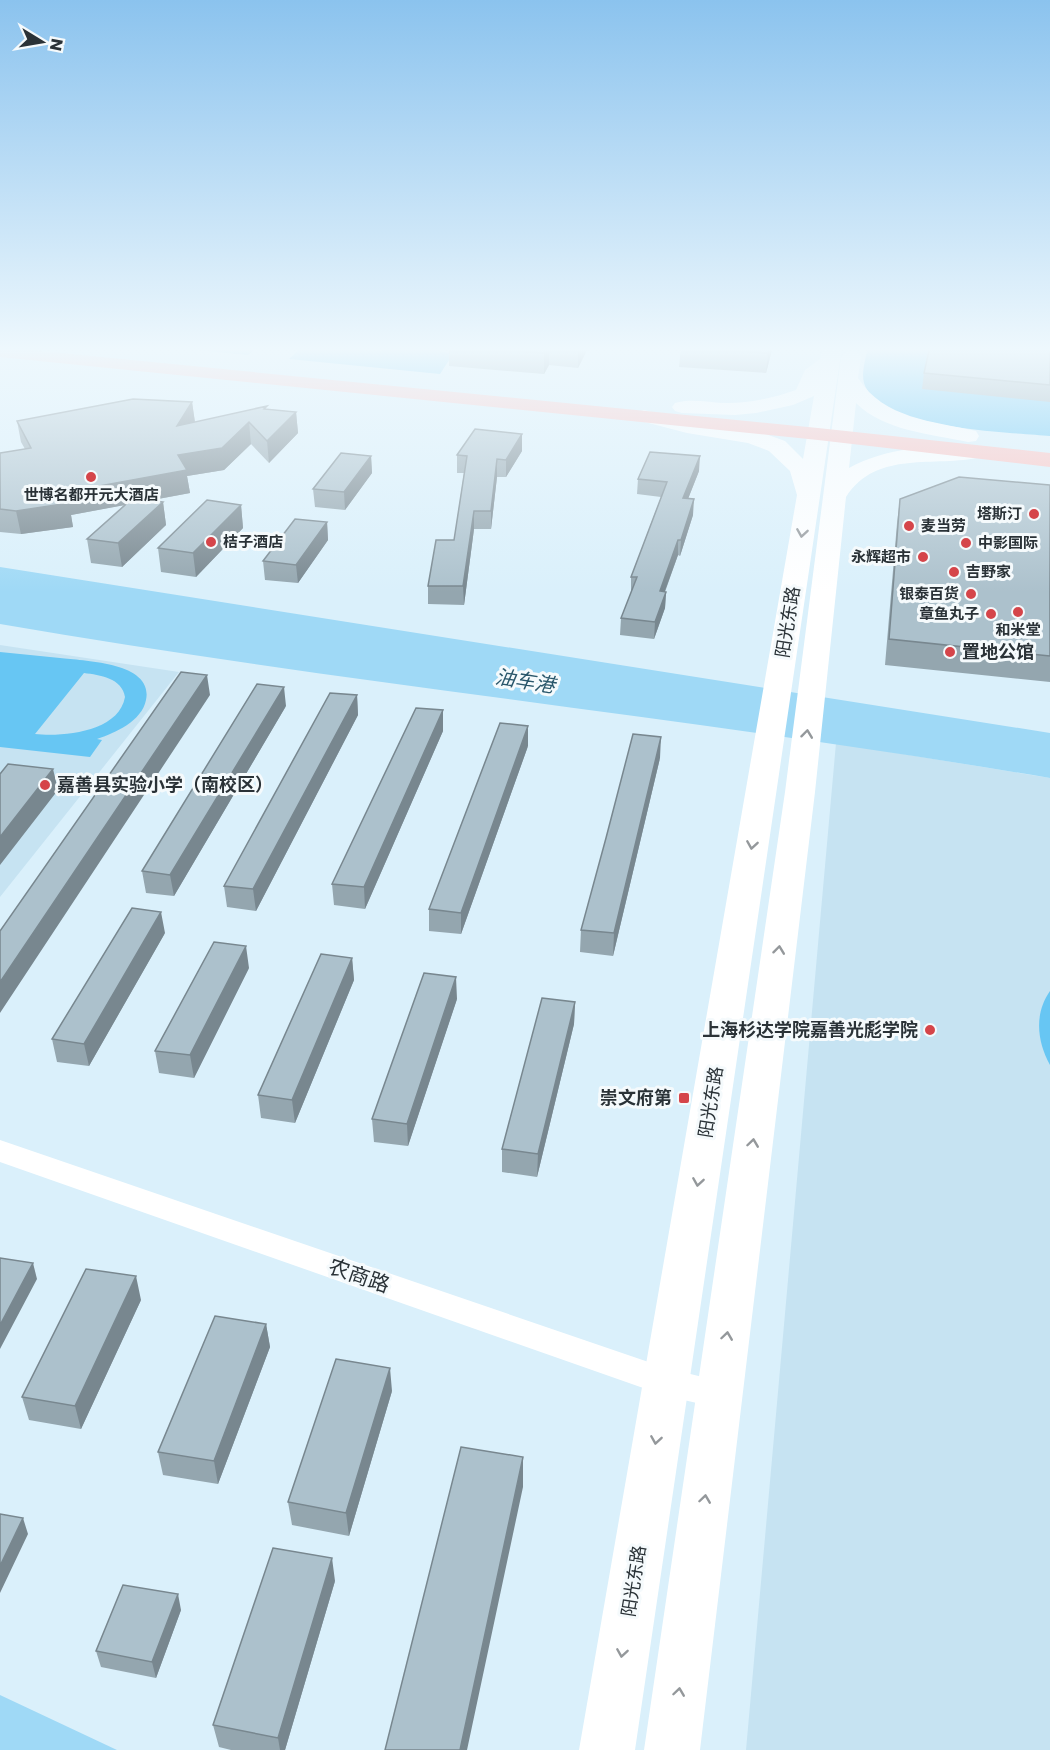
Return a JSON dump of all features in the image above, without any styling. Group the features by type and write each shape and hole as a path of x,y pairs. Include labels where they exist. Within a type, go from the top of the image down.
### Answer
{"main road":[{"path":"698,429 752,437 777,446 801,469 808,495"},
{"name":"阳光东路","path":"607,1750 808,495 831,429"},
{"name":"阳光东路","path":"672,1750 818,644 834,498 831,429"},
{"path":"837,429 971,444 1050,460"},
{"path":"927,429 971,444"},
{"path":"834,498 849,477 881,462 971,444 1050,444"}],"street":[{"name":"农商路","path":"0,1151 666,1382 719,1394"}],"shaded area":[{"path":"967,429 1050,429 1050,436"},
{"name":"嘉善县实验小学（南校区）","path":"0,645 179,672 0,897"},
{"path":"0,652 85,660 115,666 129,671 146,687 146,700 139,714 119,730 97,739 102,740 90,757 0,747","holes":["84,673 103,676 120,686 125,697 121,709 112,718 88,730 74,733 35,734"]},
{"name":"上海杉达学院嘉善光彪学院","path":"836,743 1050,778 1050,1750 746,1750"},
{"path":"1050,991 1050,1065 1042,1047 1039,1028 1041,1009"}],"water":[{"name":"油车港","path":"0,567 1050,733 1050,778 788,737 262,665 0,624"},
{"path":"0,1695 117,1750 0,1750"}],"building":[{"path":"21,429 242,429 222,448 178,455 187,470 66,492 69,503 16,511 0,509 0,453 31,448"},
{"path":"255,429 279,429 267,441"},
{"path":"475,429 522,434 506,460 497,459 491,511 474,511 463,586 428,586 436,540 454,540 467,456 457,455"},
{"path":"650,452 700,456 683,498 694,499 681,540 678,540 660,591 666,592 655,622 621,618 637,577 631,577 667,482 638,479"},
{"path":"341,453 371,456 344,492 313,489"},
{"name":"银泰百货","path":"959,477 1050,485 1050,656 889,639 900,499"},
{"path":"133,498 163,502 118,543 87,539"},
{"path":"207,500 241,505 193,553 158,548"},
{"path":"295,519 327,522 296,565 263,561"},
{"path":"181,672 207,675 0,982 0,931"},
{"path":"257,684 284,687 170,875 142,871"},
{"path":"330,693 357,695 253,889 224,886"},
{"path":"416,708 443,710 364,887 332,884"},
{"path":"500,723 528,726 461,913 429,909"},
{"path":"633,734 661,737 614,933 581,930 606,838"},
{"path":"8,764 53,769 0,837 0,774"},
{"path":"132,908 161,912 84,1044 52,1039"},
{"path":"214,942 246,946 190,1055 155,1051"},
{"path":"321,954 352,958 292,1100 258,1095"},
{"path":"424,973 456,977 407,1124 372,1119"},
{"path":"542,998 575,1002 538,1154 502,1149"},
{"path":"0,1258 33,1263 0,1325"},
{"path":"86,1269 136,1276 75,1406 22,1397"},
{"path":"215,1316 266,1324 214,1461 158,1452"},
{"path":"336,1359 390,1368 346,1513 288,1502"},
{"path":"461,1447 523,1457 460,1750 385,1750"},
{"path":"0,1514 23,1518 0,1566"},
{"path":"273,1548 332,1558 278,1738 213,1725"},
{"path":"123,1585 178,1594 152,1662 96,1651"}],"place":[{"name":"世博名都开元大酒店","path":"91,477"},
{"name":"塔斯汀","path":"1034,514"},
{"name":"麦当劳","path":"909,526"},
{"name":"桔子酒店","path":"211,542"},
{"name":"中影国际","path":"966,543"},
{"name":"永辉超市","path":"923,557"},
{"name":"吉野家","path":"954,572"},
{"name":"银泰百货","path":"971,594"},
{"name":"和米堂","path":"1018,612"},
{"name":"章鱼丸子","path":"991,614"},
{"name":"置地公馆","path":"950,652"},
{"name":"嘉善县实验小学（南校区）","path":"45,785"},
{"name":"上海杉达学院嘉善光彪学院","path":"930,1030"},
{"name":"崇文府第","path":"684,1098"}]}
